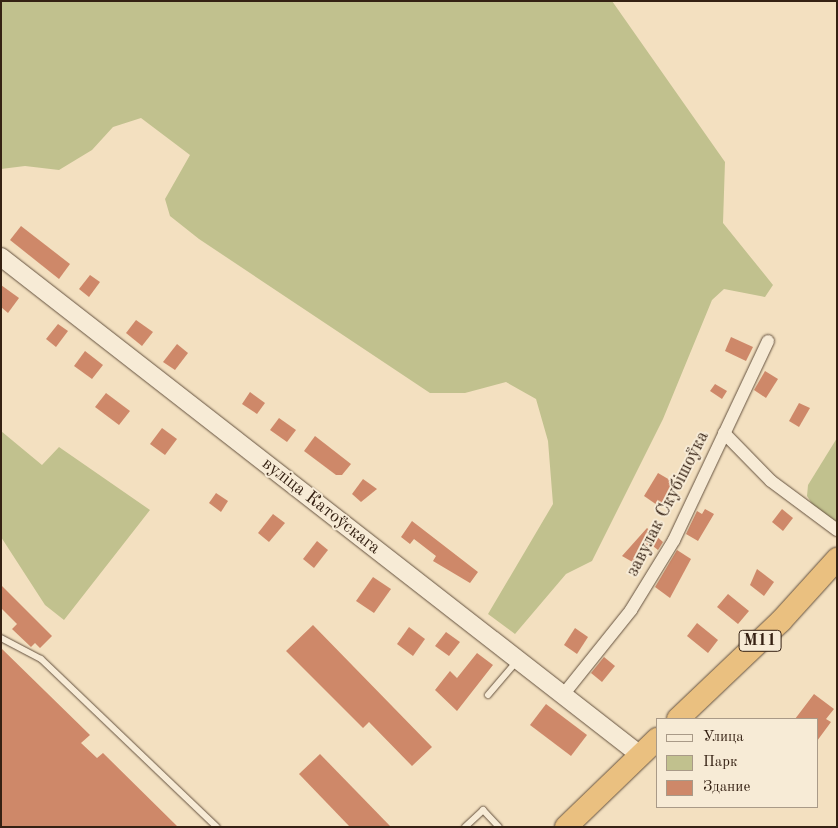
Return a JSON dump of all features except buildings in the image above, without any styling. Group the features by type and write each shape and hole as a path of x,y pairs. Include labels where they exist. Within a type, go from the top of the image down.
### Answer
{"highway":[{"name":"М11","path":"679,718 781,621 837,559"},
{"path":"566,827 656,740"}],"main road":[{"name":"вуліца Катоўскага","path":"1,257 640,755"}],"street":[{"name":"завулак Скубішоўка","path":"563,695 648,584 768,341"},
{"path":"724,433 771,482 837,530"}],"lane":[{"path":"1,638 41,659 217,827"},
{"path":"488,695 518,660"},
{"path":"465,827 483,810 499,827"}],"green space":[{"path":"1,1 612,1 725,162 723,223 773,285 765,297 724,289 712,300 663,419 592,561 566,574 515,634 488,614 553,504 548,441 536,399 506,382 465,393 430,393 199,239 170,216 165,199 190,155 141,118 113,127 92,150 59,170 25,166 1,169"},
{"path":"1,431 42,465 59,447 150,510 64,620 45,605 1,537"},
{"path":"837,438 837,522 814,507 807,496 808,485"}]}
